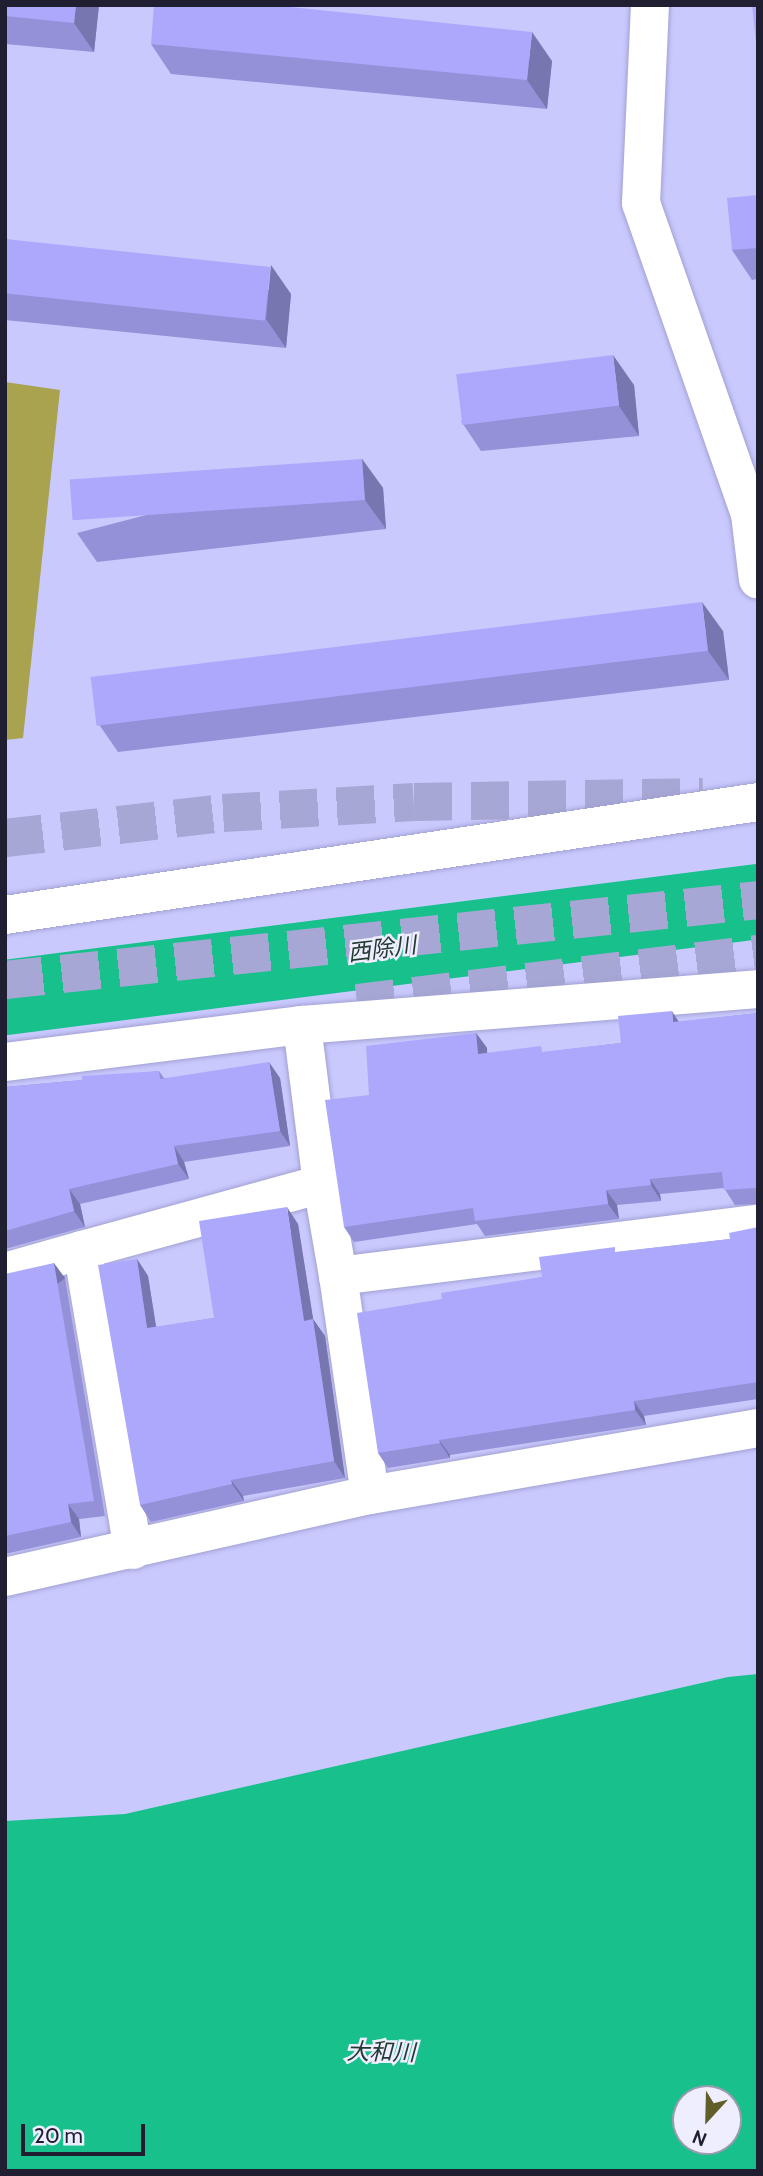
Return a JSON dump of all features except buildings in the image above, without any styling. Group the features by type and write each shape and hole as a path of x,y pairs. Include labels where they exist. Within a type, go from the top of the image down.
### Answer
{"street":[{"path":"650,5 641,203 750,514 758,580"},
{"path":"5,915 758,802"},
{"path":"5,1062 302,1025 758,989"},
{"path":"302,1025 322,1184 370,1495"},
{"path":"5,1272 322,1184"},
{"path":"338,1276 758,1224"},
{"path":"82,1250 133,1550"},
{"path":"5,1577 370,1495 758,1428"}],"shaded area":[{"path":"5,382 60,390 23,738 5,740"}],"water":[{"name":"大和川","path":"758,1674 758,2171 5,2171 5,1821 125,1814 728,1677"}],"waterway":[{"name":"西除川","path":"5,997 758,901"}],"tunnel":[{"path":"5,838 223,813 414,802 703,797"},
{"path":"5,980 758,900"},
{"path":"357,1003 758,954"}]}
